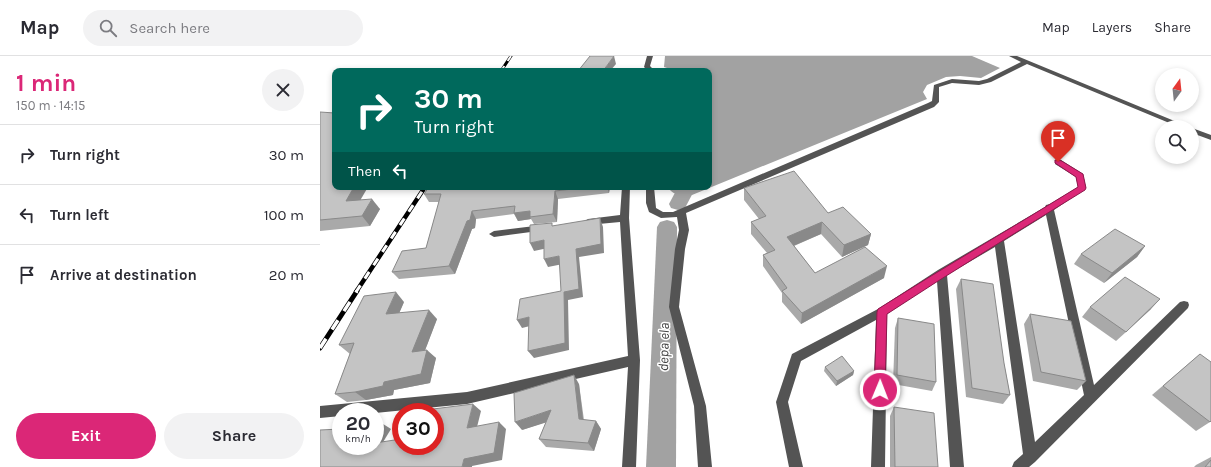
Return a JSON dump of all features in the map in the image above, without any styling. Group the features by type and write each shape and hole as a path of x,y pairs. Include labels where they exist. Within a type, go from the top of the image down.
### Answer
{"street":[{"path":"648,68 647,67 650,56"},
{"path":"1012,56 1168,120"},
{"path":"650,190 650,203 652,210 660,215 668,216 680,212 931,105 935,102 936,86 952,80 979,83 989,81 1026,62"},
{"path":"1199,133 1211,138"},
{"path":"796,467 782,402 796,358 882,312 942,273 1000,240 1082,188 1080,176 1058,162"},
{"path":"626,190 624,218 634,360 629,467"},
{"path":"1050,207 1090,396"},
{"path":"680,212 684,230 680,248 674,307 700,406 705,467"},
{"path":"578,224 624,218"},
{"path":"494,234 555,226"},
{"path":"1000,240 1030,458"},
{"path":"942,273 957,467"},
{"path":"1019,467 1030,458 1090,396 1184,305"},
{"path":"878,467 882,312"},
{"path":"320,412 467,398 634,360"}],"shaded area":[{"path":"665,56 972,56 1000,68 981,78 960,76 946,77 927,85 923,92 927,99 712,187 712,68 664,67"},
{"path":"670,190 704,190 692,195 683,195"}],"building":[{"path":"590,56 614,56 605,68 580,68"},
{"path":"320,112 332,113 332,190 352,190 346,201 372,199 362,216 320,220"},
{"path":"794,171 828,213 843,207 871,234 844,245 822,222 787,237 815,273 865,247 887,266 802,313 782,291 787,288 763,255 775,250 751,222 766,216 744,188"},
{"path":"427,190 564,190 555,191 553,214 530,217 530,211 514,213 515,206 472,211 470,220 467,221 449,266 392,272 402,251 426,248 441,194 424,194"},
{"path":"600,218 601,244 576,249 579,289 564,292 565,343 528,351 529,317 517,320 520,299 561,291 559,256 544,259 544,240 530,243 530,225 552,223 552,226"},
{"path":"1115,229 1145,246 1112,273 1081,254"},
{"path":"1125,277 1160,299 1126,332 1090,307"},
{"path":"961,279 993,284 1010,395 972,388"},
{"path":"396,292 386,314 429,310 412,352 427,350 421,374 384,382 383,386 355,392 335,394 354,343 339,345 364,296"},
{"path":"1030,314 1071,321 1086,381 1041,372"},
{"path":"898,318 934,324 936,382 897,375"},
{"path":"1200,354 1211,362 1210,422 1163,386"},
{"path":"842,356 854,371 837,381 825,367"},
{"path":"574,375 579,419 596,421 588,443 539,439 551,410 515,422 514,393"},
{"path":"473,404 467,428 499,422 494,453 464,459 462,467 320,467 320,430 332,429 332,455 384,455 384,442 392,440 392,455 444,455 444,408"},
{"path":"894,407 934,413 938,467 895,467"},
{"path":"1211,460 1211,467 1205,467"}],"waterway":[{"name":"depa ela","path":"678,204 685,190"},
{"name":"depa ela","path":"661,467 667,227"}],"railway":[{"path":"503,68 511,56"},
{"path":"356,292 423,190"},
{"path":"320,348 357,291"}],"route":[{"path":"880,390 882,312 942,273 1000,240 1082,188 1080,176 1058,162"}]}
